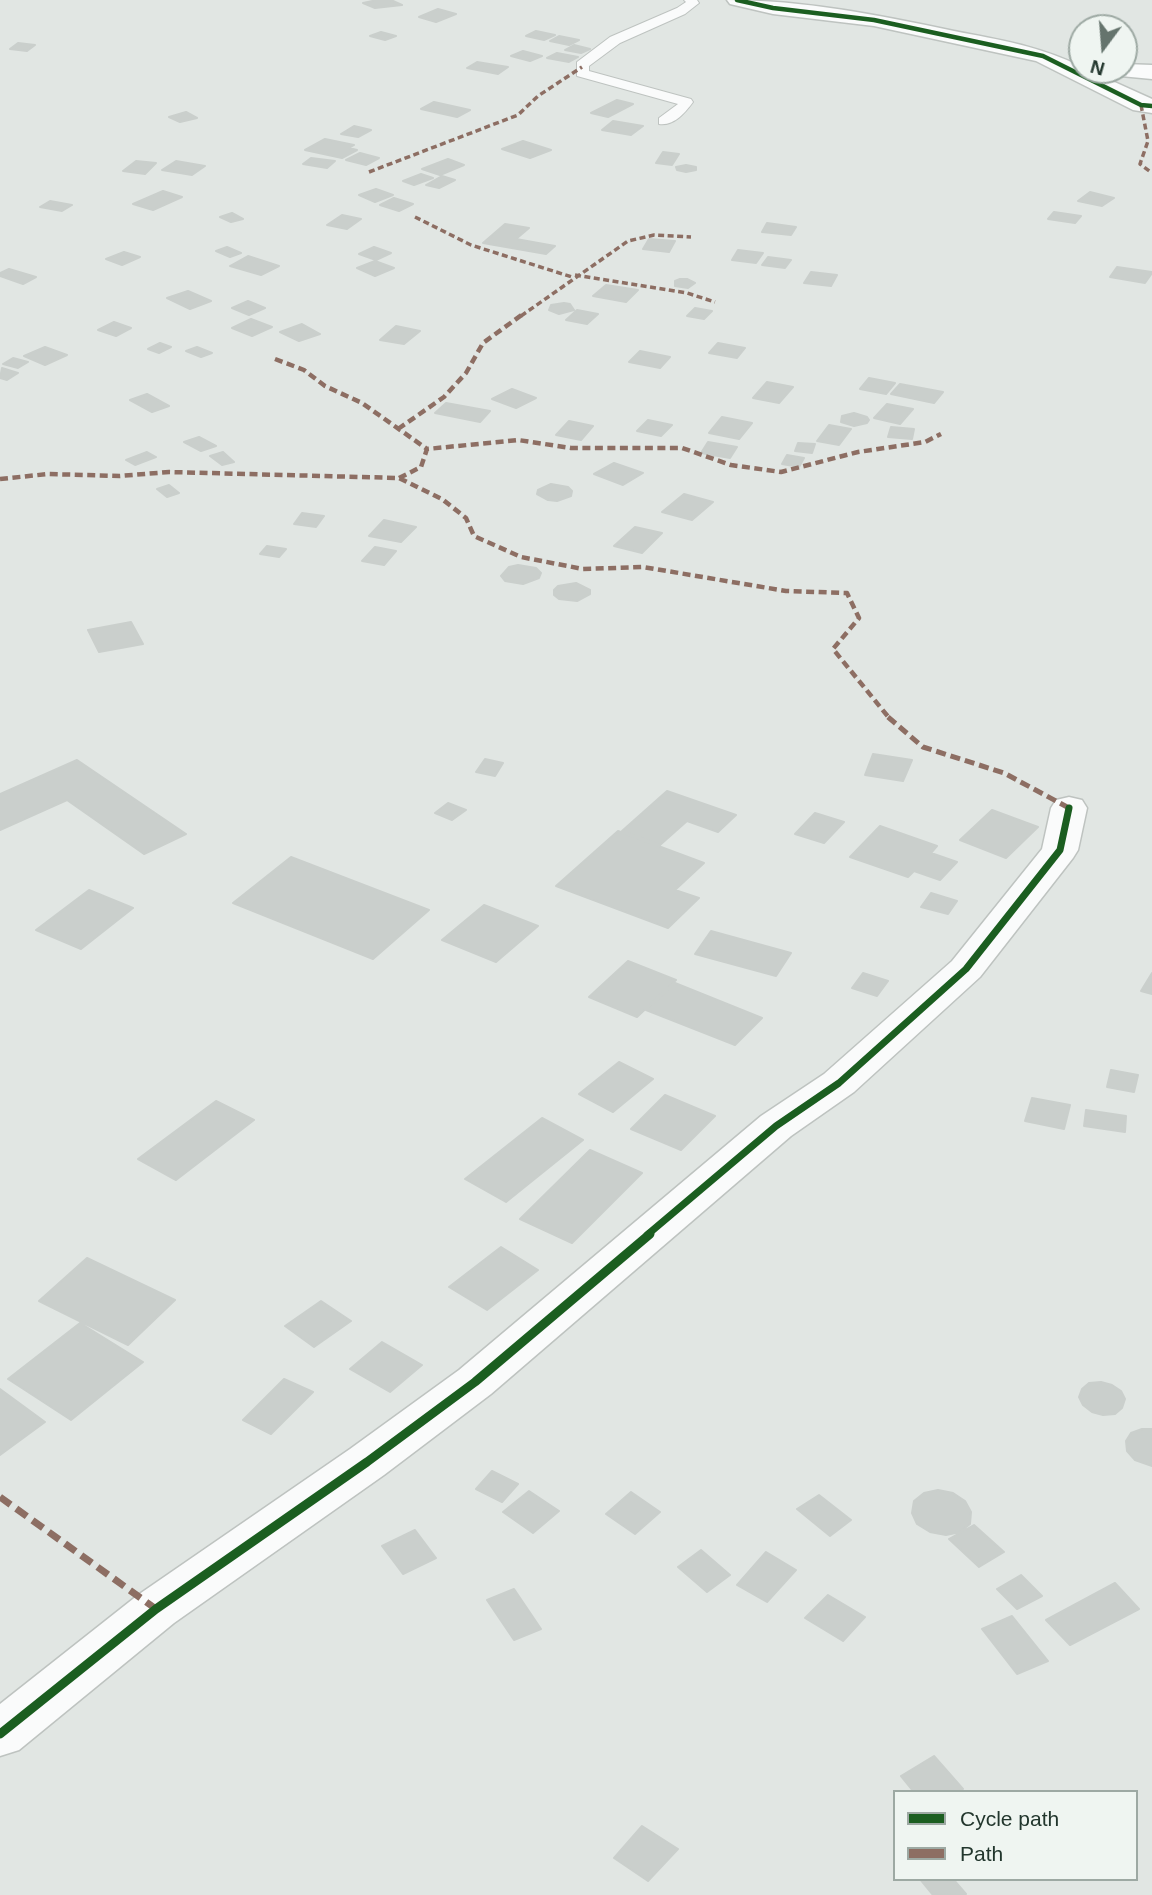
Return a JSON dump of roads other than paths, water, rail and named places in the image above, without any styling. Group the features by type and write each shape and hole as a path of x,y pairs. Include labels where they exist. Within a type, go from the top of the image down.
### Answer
{"street":[{"path":"737,0 773,8 874,20 1068,62"},
{"path":"1043,56 1141,104 1152,106"},
{"path":"0,1734 156,1609 475,1382 776,1126 839,1083 966,969 1060,850 1069,808"}],"lane":[{"path":"664,121 680,112 686,102 582,73 582,65 615,40 681,11 693,3 691,0"}]}
